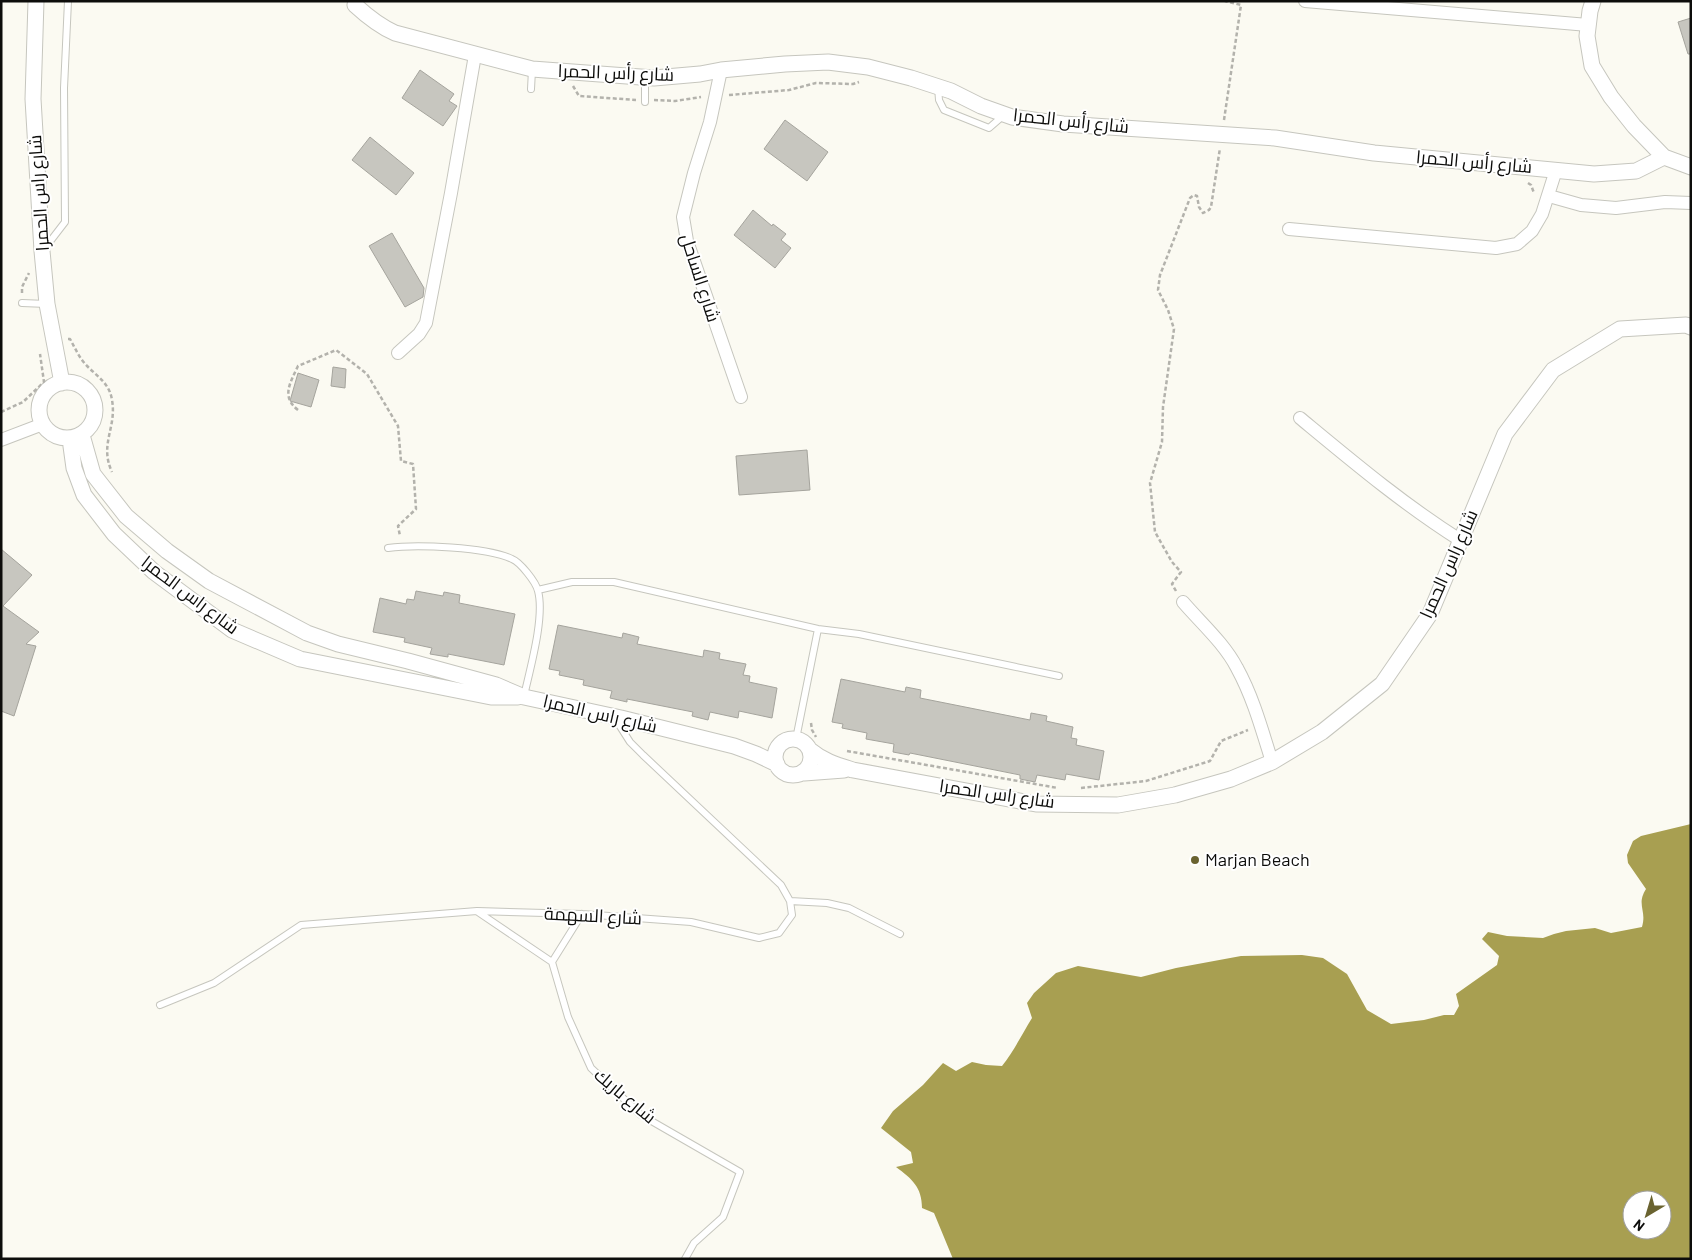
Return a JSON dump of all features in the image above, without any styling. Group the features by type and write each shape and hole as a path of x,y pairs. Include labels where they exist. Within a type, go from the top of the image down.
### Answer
{"street":[{"name":"شارع راس الحمرا","path":"36,1 33,99 42,251 47,304 62,383"},
{"name":"شارع رأس الحمرا","path":"356,1 355,4 370,20 395,33 532,69 645,77 700,74 721,70 785,64 828,62 868,66 938,87 1005,115 1063,124 1275,138 1374,153 1594,174 1636,171 1664,157"},
{"path":"1305,1 1588,25"},
{"path":"1594,1 1590,11 1587,36 1592,66 1610,97 1634,126 1664,157 1691,167"},
{"path":"398,353 419,334 426,322 475,55"},
{"name":"شارع الساحل","path":"721,70 710,122 683,217 687,241 741,397"},
{"path":"1289,229 1496,248 1517,244 1532,230 1542,214 1556,170"},
{"path":"1549,196 1581,205 1616,208 1665,202 1691,203"},
{"name":"شارع راس الحمرا","path":"814,745 819,757 853,770 1036,804 1118,805 1175,795 1231,779 1272,762 1322,732 1382,684 1430,614 1505,434 1553,370 1620,329 1686,324 1691,326"},
{"path":"62,383 73,383 83,388 91,396 95,406 95,417 90,427 76,437 54,435 43,424 39,411 42,399 50,388 62,383"},
{"path":"1300,418 1415,511 1460,540"},
{"path":"1,440 43,424"},
{"name":"شارع راس الحمرا","path":"76,437 74,468 84,495 114,534 154,572 232,630 300,659 491,697 524,697"},
{"name":"شارع راس الحمرا","path":"76,437 93,474 126,516 167,551 209,580 308,632 338,644 496,685 524,697 617,717 734,746 777,764"},
{"path":"1183,602 1222,646 1237,667 1261,724 1272,762"},
{"path":"796,739 807,745 814,745 811,763 804,773 791,776 785,774 777,764 776,752 779,746 789,740 796,739"},
{"name":"شارع راس الحمرا","path":"734,746 764,749 779,746"},
{"name":"شارع راس الحمرا","path":"804,773 853,770"}],"lane":[{"path":"42,251 65,222 64,88 68,1"},
{"path":"532,69 532,89"},
{"path":"645,77 645,101"},
{"path":"22,303 47,304"},
{"path":"388,548 403,546 497,553 514,559 528,574 538,590 539,609 537,639 524,697"},
{"path":"538,590 572,582 614,582 818,629 859,634 1058,676"},
{"path":"796,739 818,629"},
{"path":"617,717 628,739 643,756 782,885 790,901 827,903 849,908 900,934"},
{"name":"شارع السهمة","path":"160,1005 214,983 301,925 477,911 582,914 691,922 759,938 779,933 792,915 790,901"},
{"path":"477,911 552,962 582,914"},
{"name":"شارع باريك","path":"552,962 568,1017 591,1068 641,1115 740,1172 723,1217 694,1243 685,1259"}],"path":[{"path":"1183,602 1172,584 1181,572 1172,562 1155,532 1151,508 1150,483 1162,442 1162,407 1174,329 1168,310 1158,290 1160,275 1190,198 1194,195 1197,196 1199,207 1203,213 1211,207 1241,5 1225,1"},
{"path":"565,71 579,96 645,101 674,101 790,90 816,84 853,84 860,81"},
{"path":"54,339 70,339 82,361 102,379 112,398 114,419 108,441 107,460 113,474"},
{"path":"298,410 290,403 287,395 298,366 336,350 367,374 398,426 401,461 413,464 416,509 398,526 402,544"},
{"path":"800,717 810,719 814,745"},
{"path":"1077,789 1146,781 1210,761 1221,741 1261,724"},
{"path":"843,750 1058,788"}],"shaded area":[{"path":"1691,824 1691,1259 953,1259 934,1213 922,1208 920,1194 915,1184 896,1167 913,1163 911,1152 881,1128 893,1111 923,1085 943,1063 956,1071 972,1062 1002,1066 1032,1018 1027,1003 1034,993 1056,973 1078,966 1141,977 1176,968 1241,956 1302,955 1323,958 1347,974 1367,1010 1391,1024 1454,1015 1459,1006 1456,994 1497,965 1499,956 1482,939 1488,932 1507,936 1543,938 1566,931 1595,928 1611,933 1642,927 1642,899 1646,889 1628,863 1627,855 1633,841 1641,836"}],"building":[{"path":"1691,18 1691,54 1688,54 1678,22"},
{"path":"420,70 454,94 449,101 457,106 443,126 402,98"},
{"path":"785,120 828,152 807,181 764,149"},
{"path":"370,137 414,173 396,195 352,160"},
{"path":"753,210 772,226 773,224 786,234 781,240 791,248 775,268 734,235"},
{"path":"392,233 424,288 423,297 405,307 369,246"},
{"path":"333,367 346,369 345,388 331,386"},
{"path":"298,373 319,380 311,407 290,401"},
{"path":"807,450 810,490 739,495 736,456"},
{"path":"1,549 32,575 3,606 39,632 26,644 36,646 14,716 1,711"},
{"path":"416,591 443,596 444,592 460,595 459,603 515,614 504,665 448,654 448,657 430,654 432,648 404,642 405,638 373,632 380,598 406,604 407,599 414,600"},
{"path":"558,625 622,638 623,633 639,637 637,644 703,657 704,650 720,653 719,659 746,664 743,675 750,676 749,682 777,688 772,718 739,711 738,718 710,712 708,720 692,716 693,712 627,699 627,702 610,698 612,691 583,685 584,680 559,675 560,671 549,669"},
{"path":"841,679 905,692 906,687 921,690 920,698 1030,720 1031,713 1047,716 1046,721 1073,727 1071,738 1077,739 1076,745 1104,751 1099,780 1066,774 1065,780 1037,775 1035,782 1020,779 1020,775 910,753 909,755 893,752 894,744 866,739 867,733 842,728 843,724 832,722"}],"place":[{"name":"Marjan Beach","path":"1195,860"}]}
